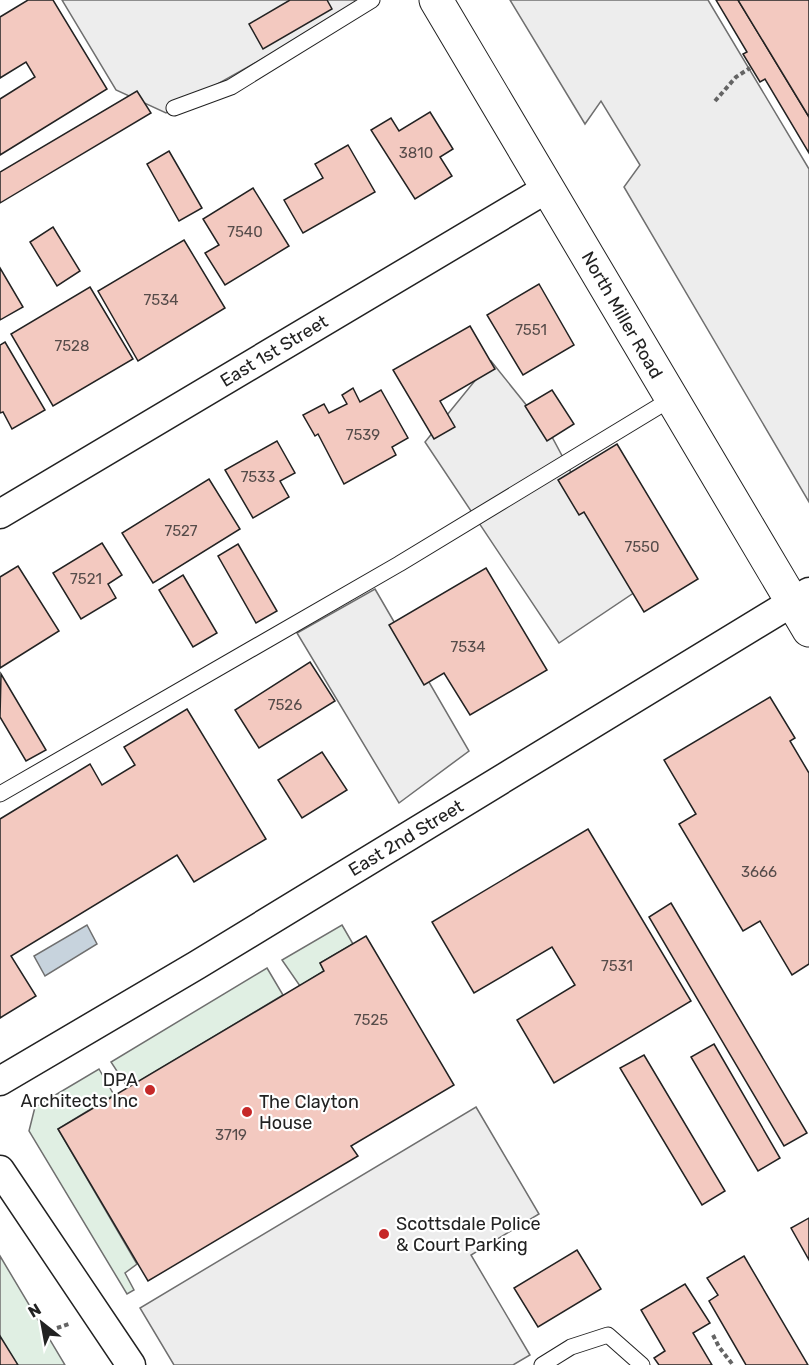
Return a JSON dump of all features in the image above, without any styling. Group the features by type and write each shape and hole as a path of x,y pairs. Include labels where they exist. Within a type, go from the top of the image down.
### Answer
{"street":[{"name":"North Miller Road","path":"435,0 671,399 800,597 809,630"},
{"name":"East 1st Street","path":"0,514 548,188"},
{"name":"East 2nd Street","path":"0,1081 207,959 800,597"},
{"path":"0,1170 131,1365"}],"lane":[{"path":"174,108 231,87 372,0"},
{"path":"0,794 399,564 671,399"},
{"path":"542,1365 571,1347 609,1335 642,1365"}],"path":[{"path":"716,101 736,77 750,68"},
{"path":"713,1335 733,1365"}],"green space":[{"path":"342,925 353,944 320,963 324,971 300,986 282,960"},
{"path":"267,968 283,995 128,1088 111,1062"},
{"path":"99,1069 114,1095 58,1129 137,1264 125,1273 134,1290 127,1294 29,1131 35,1107"},
{"path":"0,1256 65,1365 0,1365"}],"shaded area":[{"path":"62,0 354,0 358,5 166,113 116,90"},
{"path":"510,0 708,0 809,169 809,502 624,187 640,165 601,101 585,124"},
{"path":"491,361 552,437 635,592 559,643 425,442"},
{"path":"375,589 469,751 399,803 297,633"},
{"path":"87,925 97,944 45,976 34,956"},
{"name":"Scottsdale Police & Court Parking","path":"476,1107 539,1214 471,1255 530,1355 513,1365 174,1365 140,1308"}],"building":[{"path":"28,0 53,0 107,89 0,155 0,99 35,77 26,62 0,78 0,17"},
{"path":"290,0 327,0 332,9 263,49 249,24"},
{"path":"716,0 738,0 809,117 809,153 765,79 760,82 743,54 747,52"},
{"path":"738,0 809,0 809,117"},
{"path":"137,91 151,113 0,203 0,172"},
{"path":"430,112 453,149 440,157 452,176 415,199 371,130 391,118 399,131"},
{"path":"348,145 375,192 303,233 284,200 323,178 315,164"},
{"path":"169,151 202,208 179,221 147,164"},
{"path":"253,188 289,246 225,285 205,253 219,245 203,219"},
{"path":"53,227 80,271 57,286 30,242"},
{"path":"184,240 225,308 138,361 98,291"},
{"path":"0,268 23,307 0,320"},
{"path":"539,284 574,345 523,375 487,315"},
{"path":"90,287 133,359 53,406 11,334"},
{"path":"470,326 495,369 440,401 455,427 434,439 393,370"},
{"path":"5,342 45,410 12,429 3,412 0,413 0,345"},
{"path":"353,388 360,402 381,390 408,438 392,447 396,455 344,484 318,434 315,436 303,415 324,404 329,413 347,404 342,395"},
{"path":"552,390 574,424 547,441 525,406"},
{"path":"277,441 295,473 280,481 289,497 253,518 225,470"},
{"path":"617,444 698,579 644,612 584,512 579,515 558,480"},
{"path":"209,479 240,529 153,583 122,533"},
{"path":"102,543 122,575 108,584 116,598 81,619 53,573"},
{"path":"238,544 277,611 256,623 218,556"},
{"path":"18,566 59,631 0,668 0,577"},
{"path":"486,568 547,670 470,715 444,673 424,685 389,625"},
{"path":"183,575 217,633 193,647 159,590"},
{"path":"310,662 335,701 259,748 235,710"},
{"path":"1,674 46,750 26,761 0,717"},
{"path":"770,697 795,738 790,741 809,773 809,964 792,975 760,921 743,931 679,824 696,814 664,760"},
{"path":"187,709 266,839 194,882 177,855 11,956 36,996 0,1018 0,819 90,764 102,785 135,765 124,747"},
{"path":"322,752 347,790 302,818 278,780"},
{"path":"588,829 691,1001 554,1083 517,1020 575,985 552,947 474,993 432,922"},
{"path":"671,903 807,1133 784,1146 649,917"},
{"name":"The Clayton House","path":"366,936 454,1085 351,1146 358,1156 148,1281 58,1129 324,971 320,963"},
{"path":"714,1044 780,1158 758,1171 691,1057"},
{"path":"644,1055 725,1191 702,1205 620,1068"},
{"path":"809,1218 809,1260 791,1228"},
{"path":"577,1250 601,1289 538,1327 514,1288"},
{"path":"744,1256 808,1365 746,1365 709,1301 718,1295 707,1278"},
{"path":"685,1284 710,1323 693,1333 712,1365 659,1365 654,1358 665,1351 641,1310"},
{"path":"0,1336 18,1365 0,1365"}],"place":[{"name":"DPA Architects Inc","path":"150,1090"},
{"name":"The Clayton House","path":"247,1112"},
{"name":"Scottsdale Police & Court Parking","path":"384,1234"}]}
